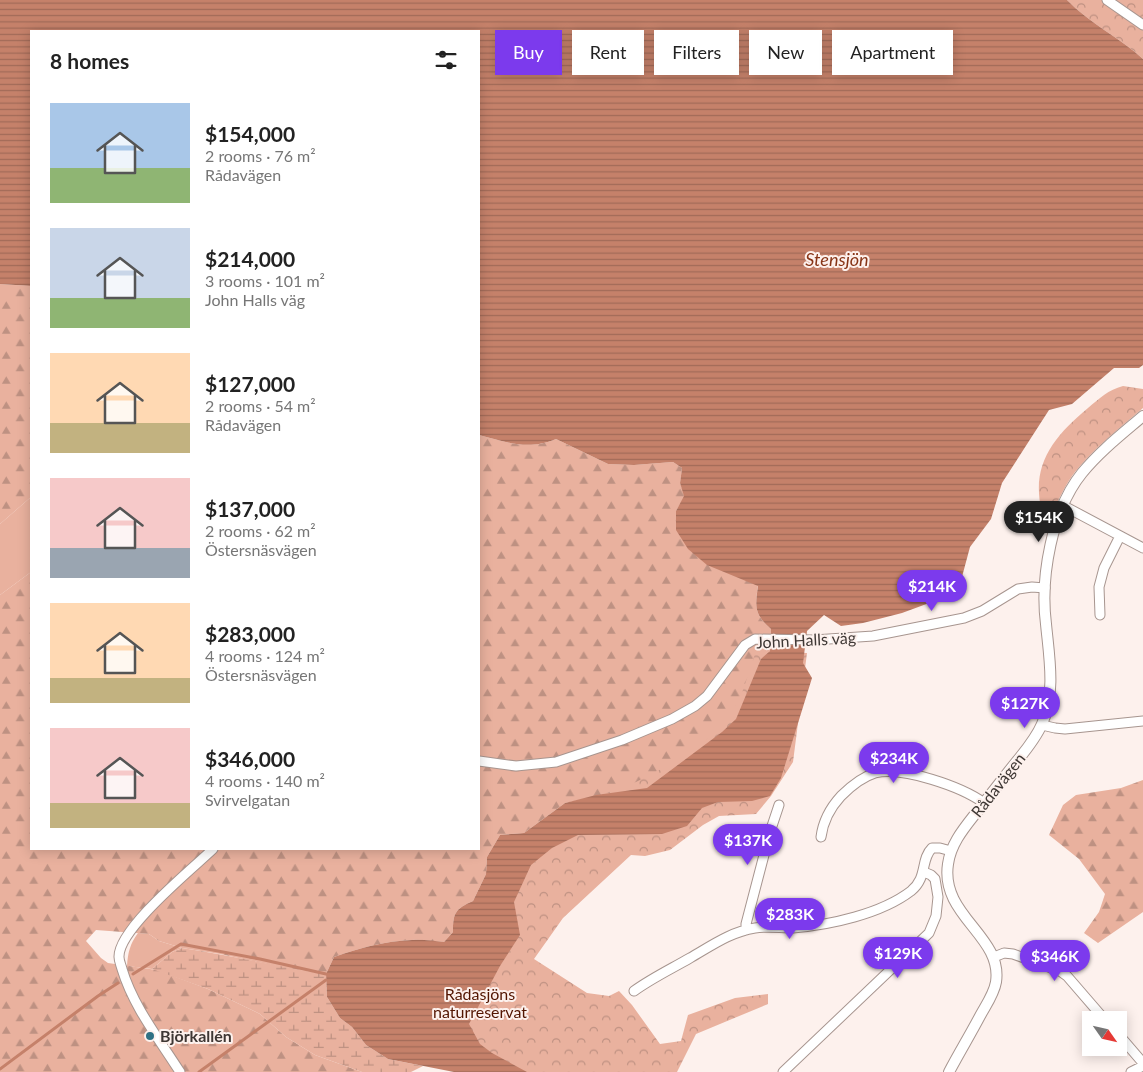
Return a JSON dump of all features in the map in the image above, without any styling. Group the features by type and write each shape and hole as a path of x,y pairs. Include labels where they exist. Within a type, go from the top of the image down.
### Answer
{"street":[{"path":"1107,0 1143,25"},
{"name":"Rådavägen","path":"994,957 953,898 947,872 951,851 965,827 1028,748 1042,725 1050,696 1051,681 1045,619 1046,568 1051,544 1070,491 1082,473 1098,455 1143,416"},
{"path":"1064,506 1143,548"},
{"path":"1100,615 1099,587 1104,568 1120,536"},
{"name":"John Halls väg","path":"480,762 516,766 556,762 622,740 672,719 695,706 707,696 745,645 755,639 812,640 873,636 964,618 982,611 1018,589 1045,588"},
{"path":"1042,725 1050,728 1065,729 1143,721"},
{"path":"821,837 825,819 834,803 856,783 875,773 898,772 918,776 958,788 984,803"},
{"path":"746,930 766,845 779,805"},
{"path":"634,991 725,937 761,927 790,928 816,925 870,911 900,899 913,889 924,872 926,856 932,848 951,851"},
{"path":"180,1072 136,1003 126,982 119,957 130,932 153,904 213,850"},
{"path":"783,1072 928,933 936,916 937,890 934,877 924,872"},
{"path":"949,1072 992,995 996,974 994,957 1004,953 1013,954 1060,971 1067,976 1097,1011"},
{"path":"1128,1046 1143,1065 1131,1072"}],"green space":[{"path":"1067,0 1143,0 1143,59 1085,16"},
{"path":"0,284 30,286 30,498 0,524"},
{"path":"1123,386 1143,389 1143,408 1082,463 1068,482 1051,516 1043,516 1039,499 1039,483 1042,468 1054,442 1075,419 1096,401 1108,392"},
{"path":"480,435 508,443 526,445 546,443 556,439 608,464 634,465 673,462 682,468 680,483 685,496 676,511 736,575 758,585 756,605 761,619 771,629 770,651 761,659 736,719 695,753 623,791 565,803 524,833 500,835 487,857 486,874 473,901 456,912 453,932 444,942 402,941 382,943 363,948 334,957 326,974 182,948 159,941 149,934 96,930 86,941 108,963 157,970 208,989 260,1014 286,1037 315,1055 362,1072 0,1072 0,595 30,573 30,850 480,850"},
{"path":"30,498 30,573 0,595 0,524"},
{"name":"Rådasjöns naturreservat","path":"756,651 807,653 793,762 771,796 756,814 719,816 703,825 670,850 645,856 631,855 563,918 534,959 587,993 609,996 619,991 632,1005 660,1044 681,1041 688,1015 735,998 768,994 768,1004 696,1034 677,1072 458,1072 444,944 454,933 524,834 595,797 636,782 671,764 710,737 731,716 743,690"},
{"path":"1143,780 1143,912 1098,943 1084,933 1099,912 1105,894 1079,859 1049,835 1063,805 1076,795 1121,788"},
{"path":"138,933 149,934 159,941 182,948 172,952 152,969 127,966 130,948"},
{"path":"182,948 326,974 327,997 340,1018 352,1027 366,1045 388,1059 423,1066 411,1072 362,1072 315,1055 286,1037 260,1014 208,989 152,969 172,952"}],"water":[{"name":"Stensjön","path":"0,0 1067,0 1085,16 1143,59 1143,365 1139,368 1114,368 1072,404 1049,410 1002,483 991,519 970,547 959,588 940,599 902,613 863,623 841,626 824,615 807,631 803,663 812,678 781,778 770,796 752,801 718,802 702,808 687,826 662,834 578,835 552,848 531,865 514,902 520,935 500,966 469,1024 480,1044 492,1053 527,1072 454,1072 388,1059 366,1045 352,1027 340,1018 327,997 326,974 334,957 382,943 420,940 444,942 453,932 456,912 473,901 486,874 487,857 500,835 524,833 565,803 596,795 647,788 722,732 736,719 761,659 770,651 771,629 761,619 757,610 758,586 707,565 688,549 676,530 676,511 684,496 680,483 682,468 673,462 634,465 608,464 556,439 546,443 526,445 508,443 480,435 480,30 30,30 30,286 0,284"}],"waterway":[{"path":"133,974 181,944 326,974"},
{"path":"199,1072 326,980"},
{"path":"0,1069 118,983"}],"place":[{"name":"Björkallén","path":"150,1036"}]}
